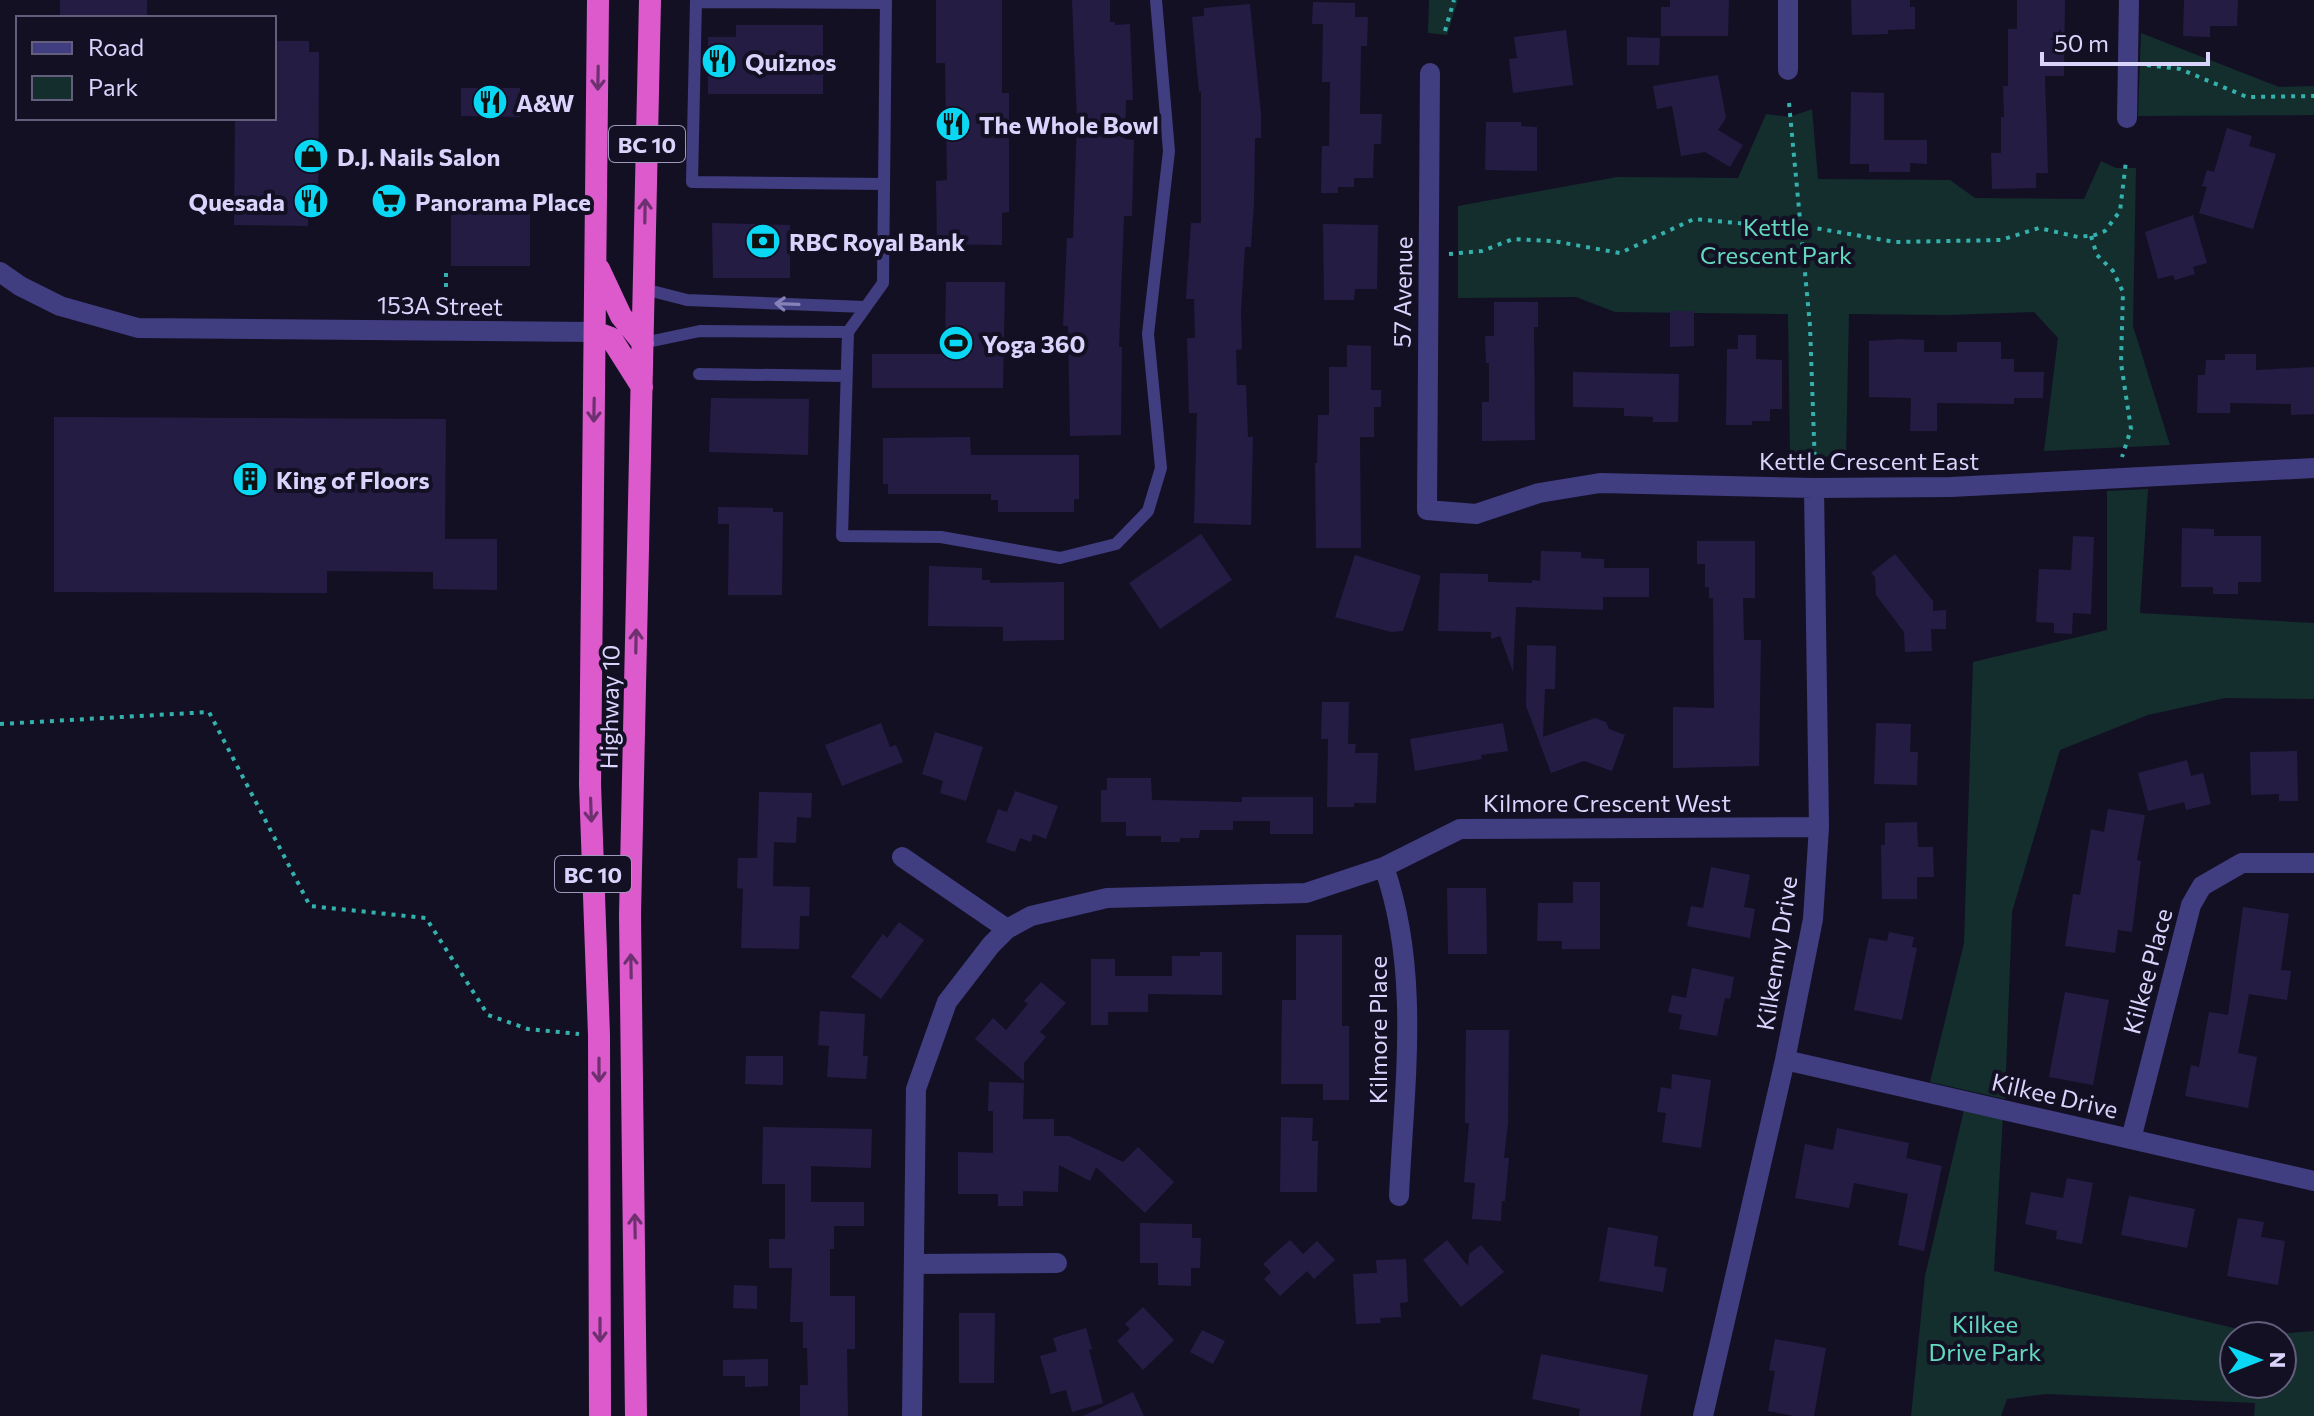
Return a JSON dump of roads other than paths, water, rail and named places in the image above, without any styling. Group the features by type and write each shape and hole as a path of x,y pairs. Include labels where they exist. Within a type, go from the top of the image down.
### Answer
{"highway":[{"name":"Highway 10","path":"598,0 590,784 599,1035 600,1416"},
{"name":"Highway 10","path":"636,1416 630,915 650,0"},
{"path":"596,262 621,316 643,343"},
{"path":"595,332 611,338 642,387"}],"street":[{"path":"1788,0 1788,70"},
{"path":"2127,118 2129,0"},
{"name":"57 Avenue","path":"1427,510 1430,73"},
{"name":"153A Street","path":"0,272 60,306 138,328 595,332"},
{"name":"Kettle Crescent East","path":"1427,510 1476,514 1539,493 1600,483 1814,488 1989,486 2314,468"},
{"name":"Kilkenny Drive","path":"1703,1416 1785,1060 1813,919 1819,827 1814,488"},
{"name":"Kilmore Crescent West","path":"912,1416 916,1089 947,1002 1007,929 1031,916 1107,898 1306,893 1384,867 1460,829 1819,827"},
{"path":"902,857 1007,929"},
{"name":"Kilkee Place","path":"2131,1139 2191,905 2202,886 2242,863 2314,863"},
{"name":"Kilmore Place","path":"1384,867 1403,935 1408,1014 1399,1196"},
{"name":"Kilkee Drive","path":"1785,1060 2314,1181"},
{"path":"915,1264 1057,1263"}],"lane":[{"path":"884,184 692,182 696,1 886,2 883,283 848,332 842,536 941,537 1060,558 1116,544 1148,511 1161,468 1148,334 1169,151 1156,0"},
{"path":"644,289 687,300 865,307"},
{"path":"643,343 700,331 848,332"},
{"path":"699,374 846,376"}],"place":[{"name":"Quiznos","path":"719,61"},
{"name":"A&W","path":"490,102"},
{"name":"The Whole Bowl","path":"953,124"},
{"name":"D.J. Nails Salon","path":"311,156"},
{"name":"Quesada","path":"311,201"},
{"name":"Panorama Place","path":"389,201"},
{"name":"RBC Royal Bank","path":"763,241"},
{"name":"Yoga 360","path":"956,343"},
{"name":"King of Floors","path":"250,479"}],"park label":[{"name":"Kettle Crescent Park","path":"1776,240"},
{"name":"Kilkee Drive Park","path":"1985,1337"}]}
